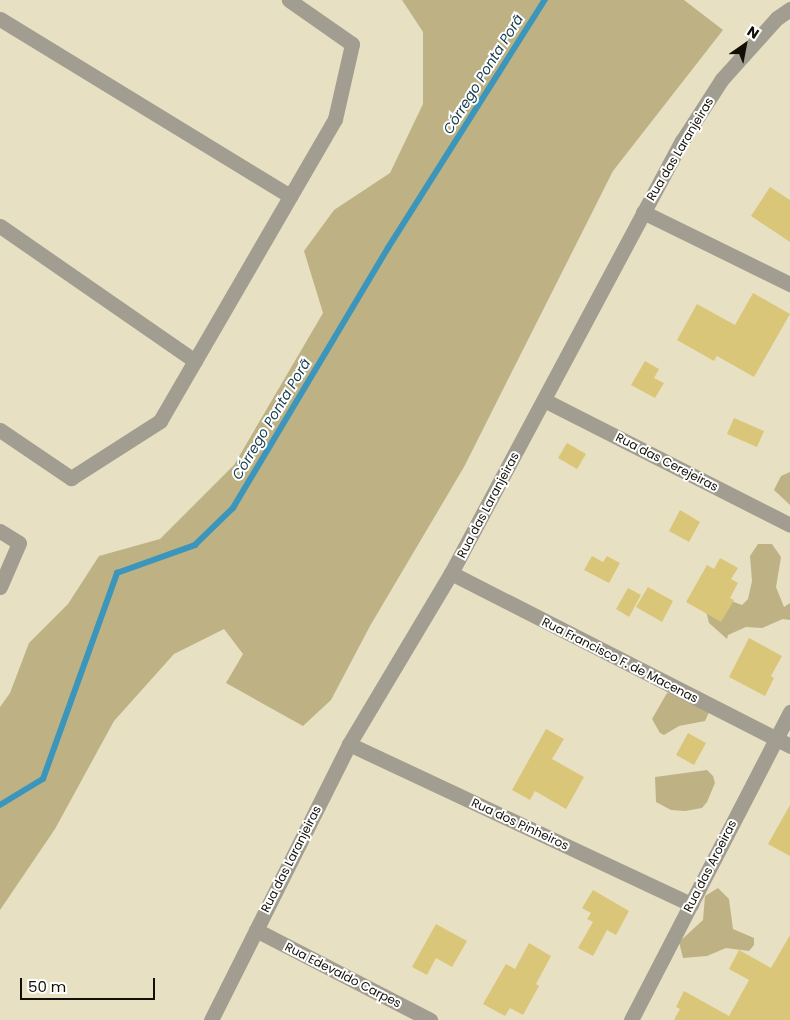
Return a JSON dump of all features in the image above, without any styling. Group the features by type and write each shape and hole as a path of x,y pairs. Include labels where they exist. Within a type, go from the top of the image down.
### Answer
{"street":[{"path":"0,430 72,478 160,421 335,119 352,44 289,0"},
{"name":"Rua das Laranjeiras","path":"211,1020 349,744 451,573 682,141 722,79 777,18 790,9"},
{"path":"0,19 290,196"},
{"path":"643,212 790,284"},
{"path":"0,226 195,360"},
{"name":"Rua das Cerejeiras","path":"544,400 790,525"},
{"path":"0,531 19,543 0,587"},
{"name":"Rua Francisco F. de Macenas","path":"451,573 790,746"},
{"name":"Rua das Aroeiras","path":"631,1020 790,712"},
{"name":"Rua dos Pinheiros","path":"349,744 691,904"},
{"name":"Rua Edevaldo Carpes","path":"256,930 423,1018"}],"shaded area":[{"path":"402,0 684,0 723,30 613,171 464,467 370,626 331,700 303,726 226,683 243,654 224,629 174,654 114,721 55,829 0,910 0,707 10,693 29,643 68,604 99,556 160,539 234,465 323,313 304,251 334,210 390,173 423,104 423,32"},
{"path":"790,472 790,505 774,490 781,476"},
{"path":"758,544 772,544 781,557 776,587 784,607 790,603 790,620 783,619 762,628 746,627 728,635 727,639 709,623 705,607 713,594 742,605 748,599 752,581 750,556"},
{"path":"667,693 703,695 711,708 705,721 679,726 664,735 660,733 652,719"},
{"path":"707,770 713,776 715,783 707,802 702,808 685,811 671,810 656,802 655,777"},
{"path":"718,888 729,899 733,929 754,938 754,945 749,951 726,948 707,956 683,958 679,942 703,920 705,896"}],"building":[{"path":"770,187 790,200 790,242 751,216"},
{"path":"753,293 790,314 754,377 717,356 714,361 677,340 697,304 735,325"},
{"path":"645,361 659,369 654,378 664,383 655,398 631,385"},
{"path":"734,418 764,431 757,447 727,434"},
{"path":"567,443 586,454 577,469 558,458"},
{"path":"680,510 700,522 689,542 669,531"},
{"path":"592,556 603,562 607,556 620,563 609,583 584,570"},
{"path":"720,558 738,568 731,579 738,583 730,598 734,600 721,622 686,602 707,565 714,569"},
{"path":"648,587 673,601 662,622 636,607"},
{"path":"628,588 641,595 629,617 616,609"},
{"path":"749,638 782,656 771,676 774,678 765,696 729,677"},
{"path":"546,729 564,739 552,759 584,777 566,809 535,791 530,800 512,790"},
{"path":"688,733 706,743 694,765 676,755"},
{"path":"790,805 790,856 768,844"},
{"path":"593,890 629,911 616,935 607,930 593,956 578,948 593,922 587,919 591,913 582,908"},
{"path":"436,924 467,941 452,967 436,958 427,975 412,967"},
{"path":"790,935 790,1020 674,1020 680,1009 676,1007 684,991 729,1016 749,980 729,969 739,950 771,968"},
{"path":"529,943 551,956 536,984 539,986 523,1015 510,1008 505,1016 483,1004 506,964 515,969"}],"waterway":[{"name":"Córrego Ponta Porã","path":"0,805 43,779 117,573 195,545 233,508 388,248 545,0"}]}
